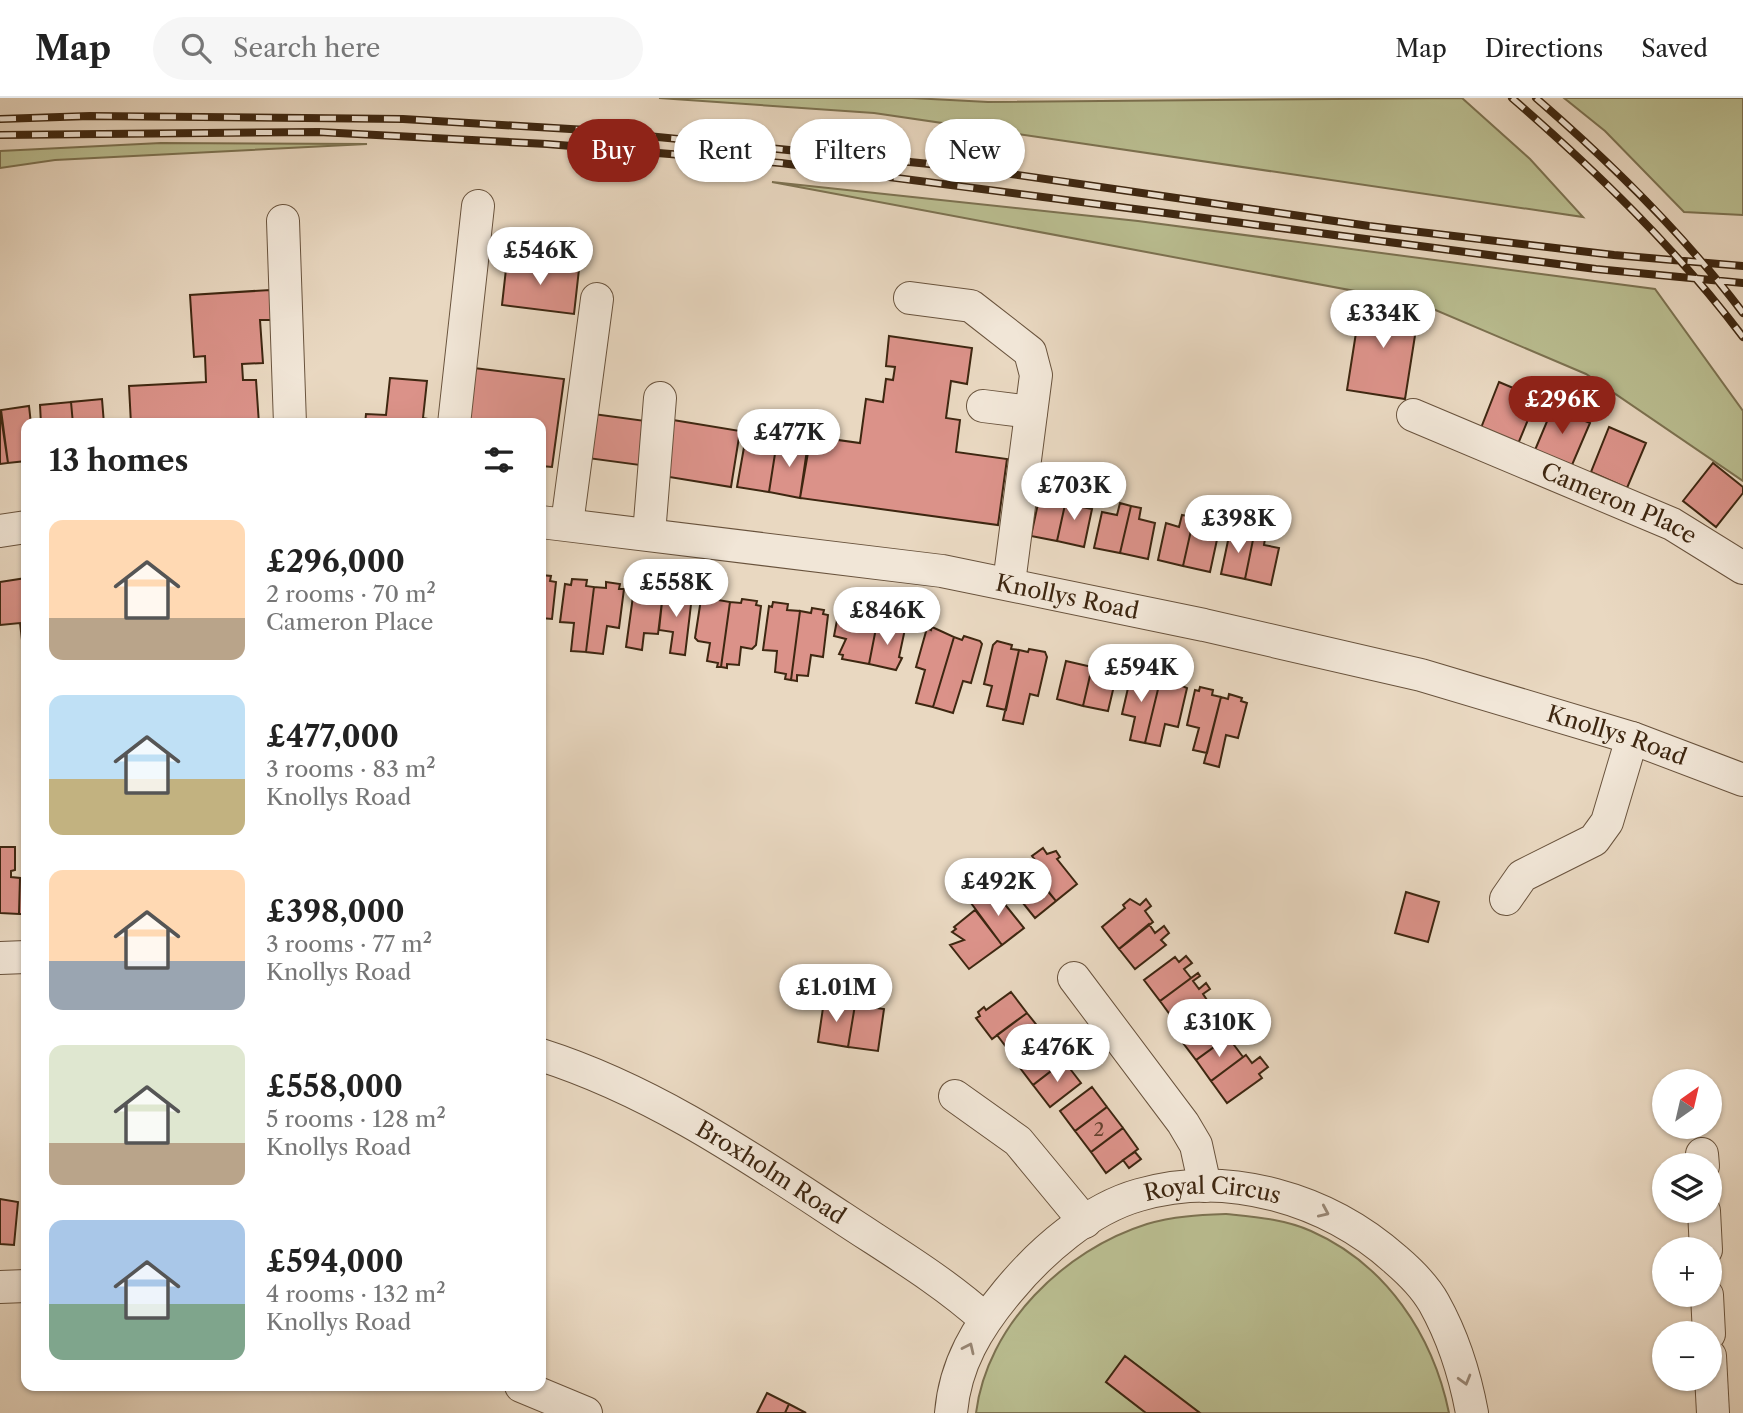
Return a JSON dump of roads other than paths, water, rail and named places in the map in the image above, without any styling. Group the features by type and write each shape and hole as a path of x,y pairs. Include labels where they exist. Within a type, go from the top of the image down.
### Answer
{"street":[{"path":"455,418 478,206"},
{"path":"283,220 290,418"},
{"path":"910,298 971,306 1030,352 1036,375 1009,583"},
{"path":"554,523 597,299"},
{"path":"649,534 660,398"},
{"path":"983,406 1031,412"},
{"name":"Cameron Place","path":"1413,415 1672,524 1743,568"},
{"name":"Knollys Road","path":"554,523 942,571 1009,583 1421,675 1632,738 1743,780"},
{"path":"0,531 21,528"},
{"path":"1506,899 1522,876 1594,840 1607,822 1632,738"},
{"path":"0,958 21,957"},
{"path":"1074,978 1183,1123 1196,1145 1205,1186"},
{"name":"Broxholm Road","path":"546,1057 594,1074 690,1119 861,1230 985,1319"},
{"path":"955,1096 1018,1141 1085,1222"},
{"name":"Royal Circus","path":"951,1413 967,1348 985,1319 1020,1276 1048,1249 1085,1222 1136,1195 1163,1189 1205,1186 1269,1192 1303,1203 1333,1216 1381,1247 1408,1271 1434,1303 1454,1345 1472,1413"},
{"path":"0,1287 21,1286"},
{"path":"533,1391 586,1413"},
{"path":"1712,1391 1713,1413"}],"railway":[{"path":"1512,98 1634,211 1690,272 1743,337"},
{"path":"1536,98 1592,148 1671,227 1743,313"},
{"path":"0,119 90,116 403,119 587,130 970,168 1369,226 1614,255 1743,266"},
{"path":"0,135 319,132 547,144 781,163 1596,269 1743,283"}]}
